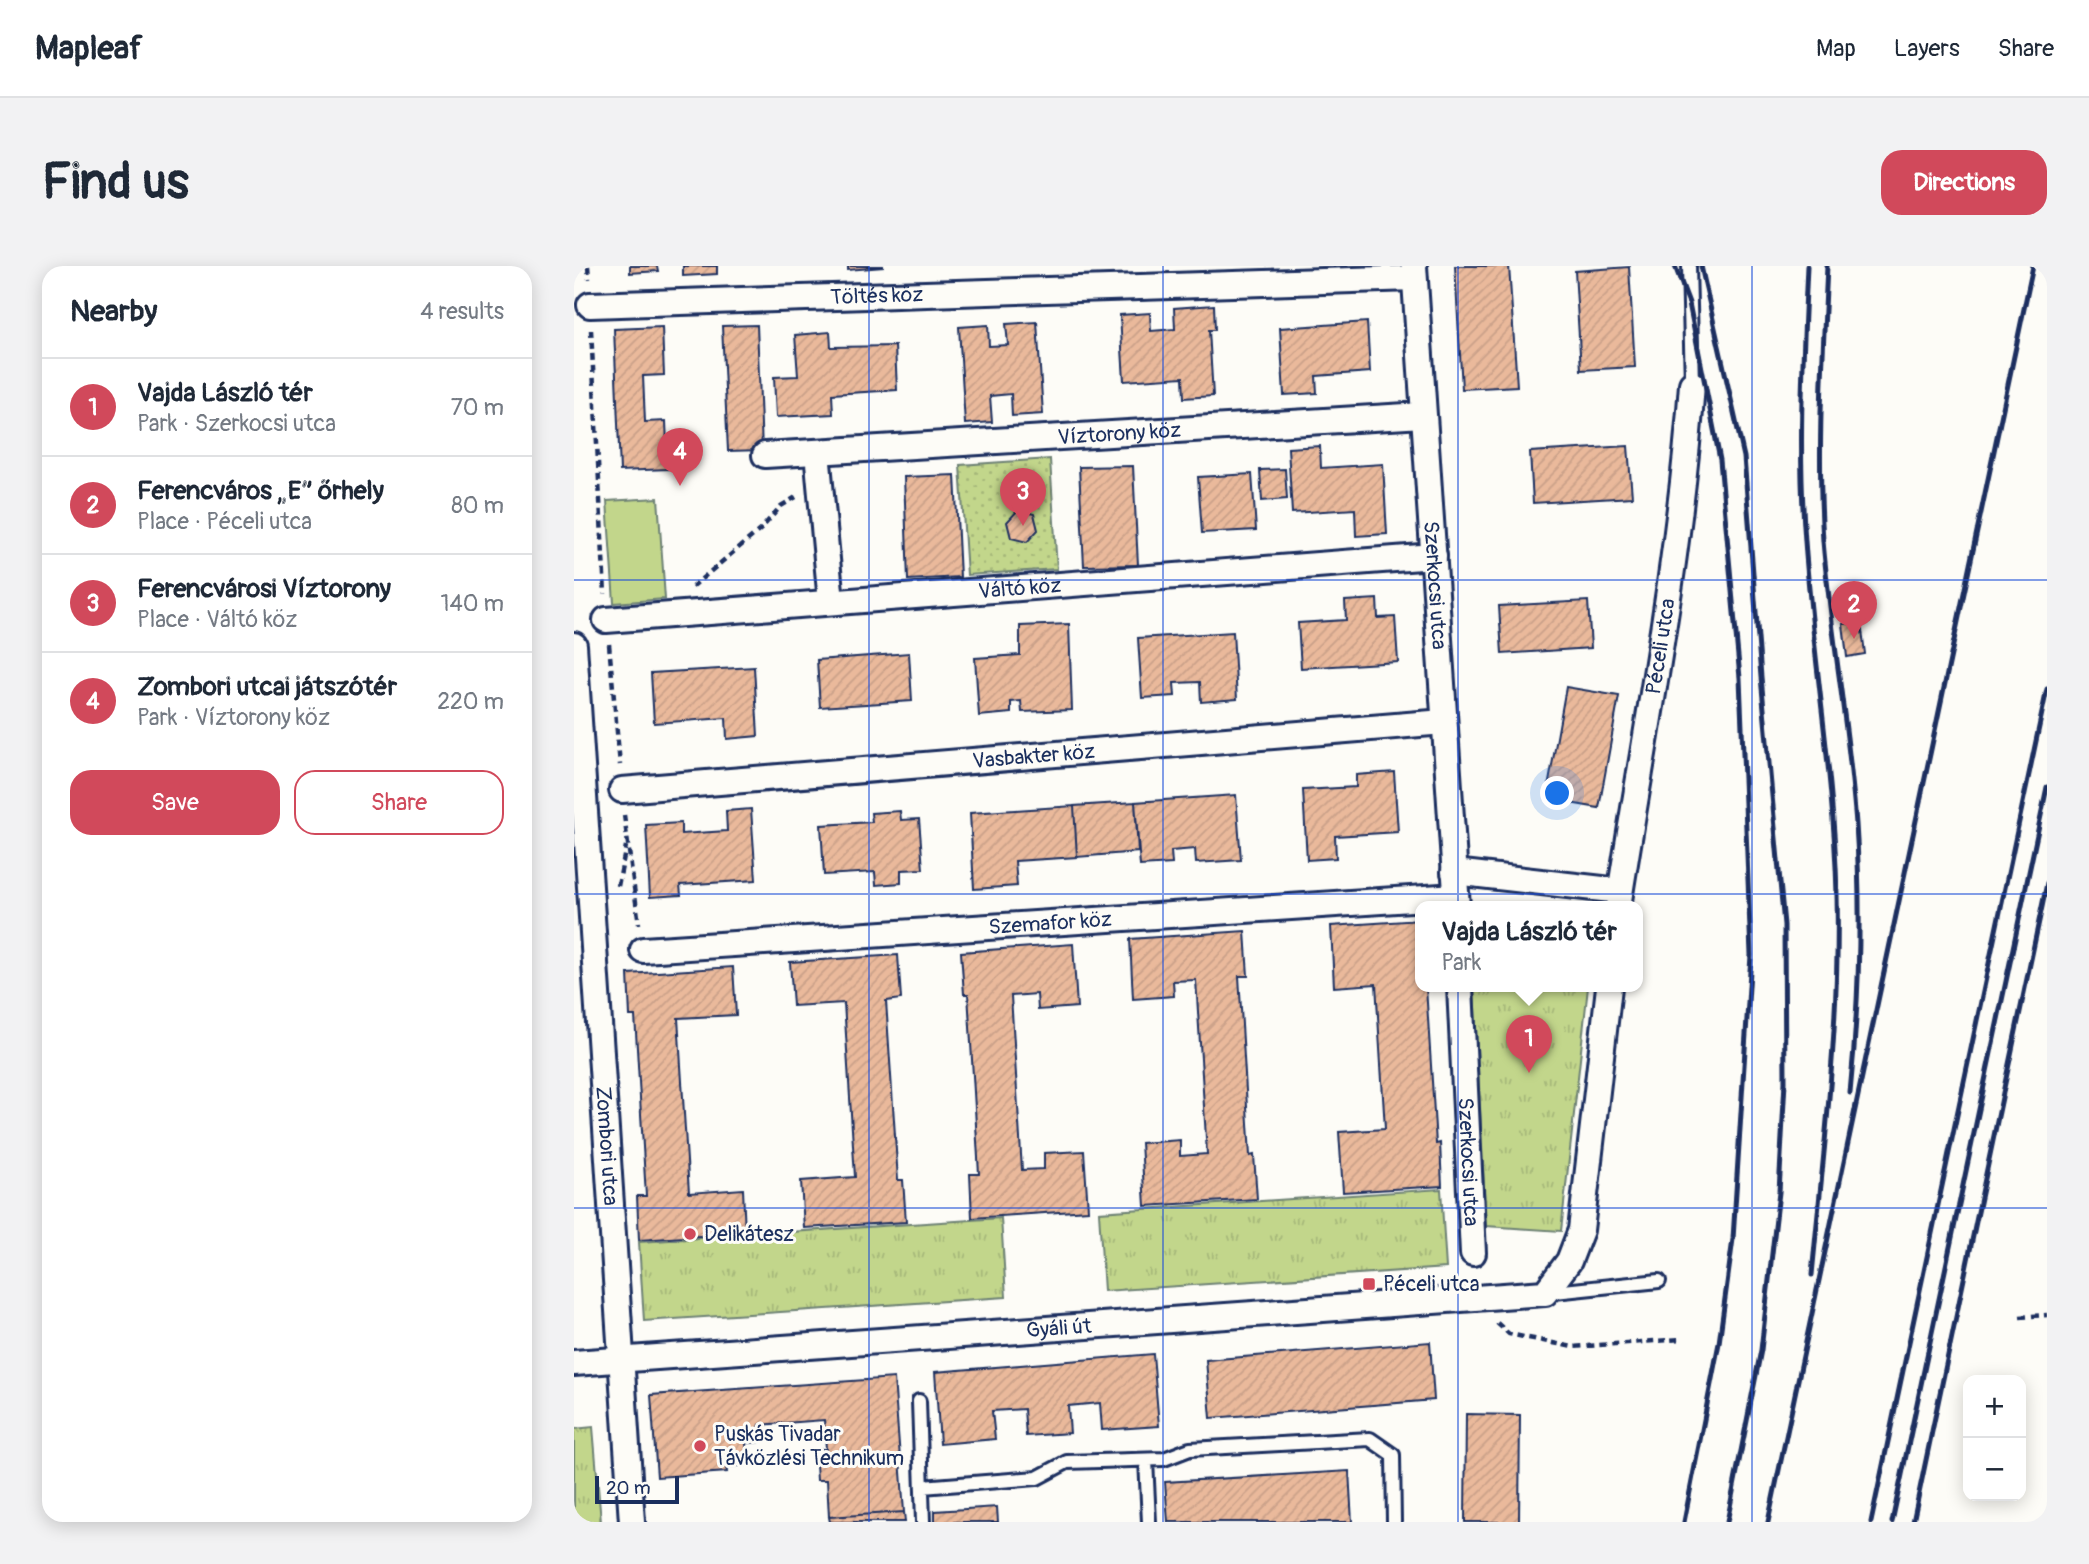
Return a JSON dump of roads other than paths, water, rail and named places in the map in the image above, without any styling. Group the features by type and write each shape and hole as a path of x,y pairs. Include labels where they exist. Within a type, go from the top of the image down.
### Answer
{"street":[{"name":"Töltés köz","path":"590,305 1414,272"},
{"name":"Szerkocsi utca","path":"1414,272 1456,891"},
{"name":"Péceli utca","path":"1619,899 1676,540 1687,458 1692,384"},
{"name":"Víztorony köz","path":"765,455 1423,415"},
{"path":"817,452 831,602"},
{"name":"Váltó köz","path":"606,620 1434,556"},
{"name":"Zombori utca","path":"574,645 632,1522"},
{"name":"Vasbakter köz","path":"622,790 1444,722"},
{"name":"Szemafor köz","path":"643,950 1456,891 1619,899"},
{"name":"Szerkocsi utca","path":"1460,992 1473,1253"},
{"path":"1545,1293 1569,1261 1581,1230 1607,992"},
{"name":"Gyáli út","path":"574,1363 1545,1293"}],"lane":[{"path":"1689,266 1692,384"},
{"path":"1545,1293 1659,1281"},
{"path":"919,1401 923,1522"},
{"path":"922,1487 1037,1478 1066,1462 1164,1459 1190,1449 1370,1439 1393,1455 1394,1522"},
{"path":"1146,1460 1149,1522"}],"railway":[{"path":"1675,266 1689,303 1720,460 1740,678 1751,955 1733,1239 1719,1343 1684,1522"},
{"path":"1701,266 1744,457 1784,925 1785,1082 1779,1192 1761,1350 1727,1522"},
{"path":"1807,266 1802,404 1803,507 1832,806 1837,894 1836,990 1830,1085 1812,1275"},
{"path":"1827,266 1822,369 1821,507 1853,788 1859,891 1856,1026 1850,1093"},
{"path":"1768,1522 2033,266"},
{"path":"1871,1522 2047,689"},
{"path":"1892,1522 2047,787"},
{"path":"1913,1522 2047,883"}],"place":[{"name":"Zombori utcai játszótér","path":"680,486"},
{"name":"Ferencvárosi Víztorony","path":"1023,526"},
{"name":"Ferencváros „E” őrhely","path":"1854,639"},
{"name":"Vajda László tér","path":"1529,1073"},
{"name":"Delikátesz","path":"690,1234"},
{"name":"Péceli utca","path":"1369,1284"},
{"name":"Puskás Tivadar Távközlési Technikum","path":"700,1446"}]}
